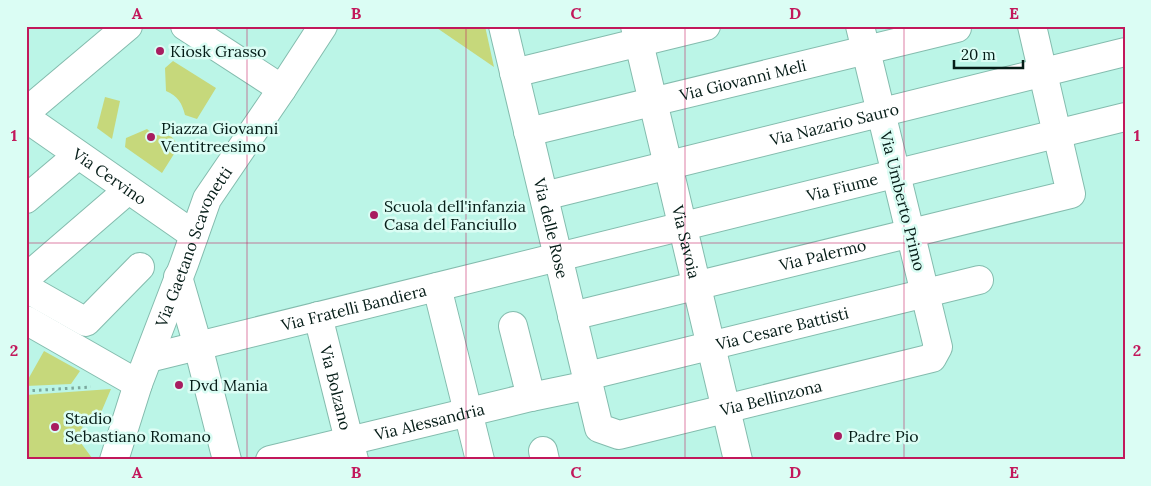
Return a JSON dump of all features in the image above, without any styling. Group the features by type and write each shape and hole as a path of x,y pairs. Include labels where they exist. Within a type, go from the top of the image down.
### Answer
{"street":[{"path":"26,112 128,26"},
{"path":"184,26 282,89"},
{"name":"Via Gaetano Scavonetti","path":"114,460 129,378 149,358 207,200 323,26"},
{"name":"Via delle Rose","path":"503,26 599,428"},
{"path":"514,73 637,34 706,26"},
{"path":"1032,26 1057,134"},
{"name":"Via Giovanni Meli","path":"528,132 653,102 863,38 957,28"},
{"name":"Via Savoia","path":"637,34 738,460"},
{"name":"Via Umberto Primo","path":"863,38 938,347"},
{"name":"Via Nazario Sauro","path":"544,196 1125,52"},
{"name":"Via Fiume","path":"558,257 1125,117"},
{"name":"Via Cervino","path":"26,118 194,235"},
{"name":"Via Palermo","path":"572,316 1071,194 1057,134"},
{"path":"26,199 78,155"},
{"path":"26,278 128,190"},
{"name":"Via Fratelli Bandiera","path":"149,358 558,257"},
{"path":"26,288 86,322 140,267"},
{"path":"178,277 227,460"},
{"name":"Via Cesare Battisti","path":"588,381 711,346 978,280"},
{"path":"436,286 480,460"},
{"name":"Via Bolzano","path":"318,316 352,450"},
{"path":"26,320 129,378"},
{"path":"512,326 531,397"},
{"name":"Via Bellinzona","path":"599,428 619,435 932,358 938,347"},
{"name":"Via Alessandria","path":"270,460 352,450 468,412 588,381"}],"path":[{"path":"26,391 102,386 129,378"}],"green space":[{"path":"434,26 485,26 494,67"},
{"path":"173,61 216,88 197,119 185,115 179,100 166,91 165,68"},
{"path":"105,97 120,101 112,139 97,128"},
{"path":"147,129 154,135 171,136 179,146 162,173 125,147 126,138"},
{"path":"44,351 80,371 71,384 26,386"},
{"name":"Stadio Sebastiano Romano","path":"111,389 97,422 84,423 78,439 92,458 91,460 26,460 26,395"}],"place":[{"name":"Kiosk Grasso","path":"160,51"},
{"name":"Piazza Giovanni Ventitreesimo","path":"151,137"},
{"name":"Scuola dell'infanzia Casa del Fanciullo","path":"374,215"},
{"name":"Dvd Mania","path":"179,385"},
{"name":"Stadio Sebastiano Romano","path":"55,427"},
{"name":"Padre Pio","path":"838,436"}]}
